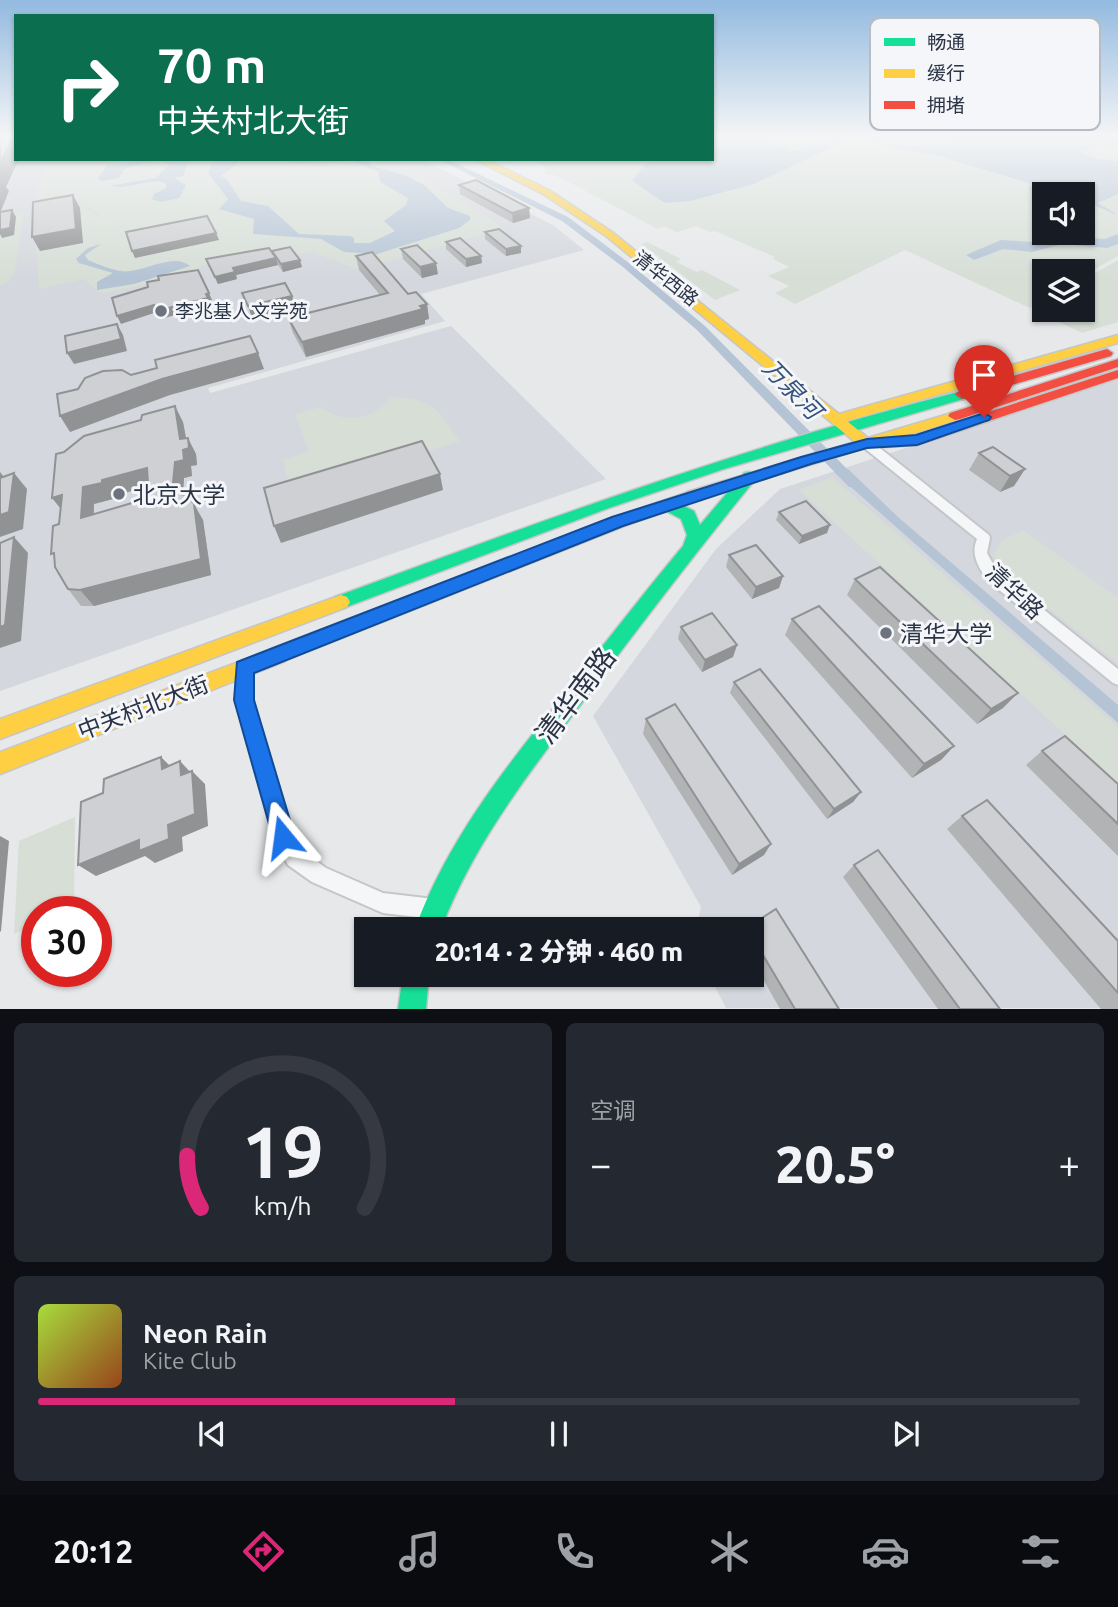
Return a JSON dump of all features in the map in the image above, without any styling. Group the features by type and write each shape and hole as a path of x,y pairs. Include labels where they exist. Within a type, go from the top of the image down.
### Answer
{"main road":[{"name":"清华西路","path":"530,184 609,234 867,444"},
{"path":"844,425 969,382 1118,339"},
{"name":"中关村北大街","path":"0,729 603,504 824,437 844,425 1011,382 1118,350"},
{"name":"中关村北大街","path":"0,763 667,505 1118,363"},
{"path":"867,444 917,440 1118,374"},
{"path":"969,382 1011,382"},
{"name":"清华南路","path":"432,917 483,816 691,545 749,477"},
{"path":"667,505 688,515 695,535 691,545"},
{"path":"412,1009 415,987"}],"street":[{"name":"清华路","path":"867,444 984,538 980,543 980,555 993,577 1118,678"},
{"path":"244,668 244,700 283,837 295,858 319,874 383,903 434,909"}],"shaded area":[{"name":"北京大学","path":"0,184 471,184 553,225 584,250 421,294 445,321 208,388 210,393 451,326 606,479 0,691"},
{"path":"39,184 431,184 505,228 359,270 312,252 200,266 192,274 101,294 84,279 39,289 34,215 81,206 100,218 133,210 102,216 85,204 33,211"},
{"path":"572,184 1032,184 1032,245 1095,245 1095,184 1118,184 1118,256 1095,269 1095,259 1032,259 1030,308 905,250 795,304 775,293 789,286 768,276 789,267 773,259 775,257 715,231 710,232 696,226 677,232 664,226 658,229"},
{"path":"24,212 15,271 11,280 0,286 0,215"},
{"path":"647,242 681,259 676,262 697,272 702,270 740,290 715,300 642,244"},
{"path":"1118,260 1118,322 1082,333 1059,322 1095,322 1095,273"},
{"name":"清华大学","path":"1118,379 1118,1008 726,1008 715,987 764,987 764,917 699,917 701,907 593,716 716,549 780,489"},
{"path":"392,397 418,400 433,407 460,441 291,493 283,460 309,451 295,414 321,407 340,416 358,417 376,411"},
{"path":"832,477 1118,727 1118,783 799,490"},
{"path":"1023,530 1118,598 1118,663 1005,574 993,554 1003,540"},
{"path":"75,817 74,896 21,896 21,931 14,934 19,841"}],"water":[{"path":"121,184 135,184 117,187 110,186"},
{"path":"166,184 186,185 179,198 160,202 152,199 154,194 166,188"},
{"path":"217,184 230,184 241,201 268,206 299,234 350,236 354,238 354,243 370,243 395,231 384,221 406,205 408,198 384,184 422,184 448,208 470,216 470,220 459,228 377,254 344,252 321,239 253,234 254,219 219,209 228,199"},
{"path":"637,184 754,184 690,201 665,203"},
{"path":"1095,184 1118,184 1118,194 1098,203 1118,215 1095,206"},
{"path":"101,244 85,255 88,260 116,270 137,270 175,261 190,266 134,284 97,290 97,282 113,273 79,263 76,259 88,248"},
{"path":"848,469 899,518 1118,705 1118,723 835,473"}],"building":[{"path":"484,184 529,208 512,213 459,185"},
{"path":"73,195 76,229 32,237 33,202"},
{"path":"12,210 10,228 0,230 0,212"},
{"path":"207,216 216,233 132,251 126,232"},
{"path":"499,229 521,246 506,249 485,232"},
{"path":"460,238 481,256 466,259 446,242"},
{"path":"417,245 436,263 420,267 401,249"},
{"path":"290,247 300,260 281,264 272,251"},
{"path":"269,248 276,258 233,268 235,272 215,277 206,259"},
{"path":"372,252 408,294 416,292 427,304 420,306 423,309 302,342 288,318 388,293 356,256"},
{"path":"198,270 209,293 206,294 208,298 156,311 154,305 117,316 112,298 148,287 147,282 159,280 158,276"},
{"path":"285,283 292,296 248,306 242,293"},
{"path":"117,324 121,339 67,353 65,336"},
{"path":"250,336 258,353 162,379 60,416 57,394 78,389 85,378 103,371 122,370 131,375 157,368 155,360"},
{"path":"175,406 180,439 188,438 189,448 183,450 184,460 175,462 172,493 187,495 194,504 201,559 80,590 68,589 55,567 54,553 51,554 53,526 59,524 62,495 52,498 56,454 64,452 84,436 141,420 142,415","holes":["147,468 149,498 81,518 83,487 102,483 102,480"]},
{"path":"422,441 440,474 274,526 264,488"},
{"path":"993,447 1025,469 1010,476 979,453"},
{"path":"14,473 9,512 0,515 0,478"},
{"path":"806,501 830,525 802,536 779,512"},
{"path":"14,537 5,625 0,627 0,543"},
{"path":"756,545 783,576 756,587 729,555"},
{"path":"880,567 1018,693 991,709 855,579"},
{"path":"819,606 954,746 924,764 792,619"},
{"path":"712,613 737,645 705,660 681,627"},
{"path":"760,669 861,792 834,809 734,682"},
{"path":"675,704 771,844 739,864 646,719"},
{"path":"1065,736 1118,784 1118,824 1042,751"},
{"path":"161,757 162,769 180,761 181,775 192,771 195,814 168,825 169,839 139,851 139,840 78,865 81,802 103,793 104,779"},
{"path":"987,800 1118,941 1118,993 962,816"},
{"path":"878,850 1000,1009 960,1009 854,865"},
{"path":"776,909 839,1009 795,1009 764,957 763,917"}],"waterway":[{"name":"万泉河","path":"493,184 565,219 626,265 701,328 854,484"},
{"path":"974,255 1001,244 1032,247 1063,240 1107,244 1118,238"}],"traffic: fast":[{"path":"341,602 603,504 719,466 962,395"},
{"path":"433,917 453,870 503,790 654,594 749,477"},
{"path":"278,655 618,522 692,496"},
{"path":"667,505 688,515 695,535 691,545"},
{"path":"412,1009 415,987"}],"traffic: slow":[{"path":"530,184 609,234 867,444 917,440 981,419"},
{"path":"838,419 1118,339"},
{"path":"692,496 955,416"},
{"path":"0,729 341,602"},
{"path":"0,763 278,655"}],"traffic: jam":[{"path":"962,395 1107,353"},
{"path":"955,416 1118,363"},
{"path":"981,419 1118,374"}],"place":[{"name":"李兆基人文学苑","path":"161,311"},
{"name":"北京大学","path":"119,494"},
{"name":"清华大学","path":"886,633"}],"route":[{"path":"283,837 244,700 244,668 618,522 749,477 867,444 917,440 984,417"}]}
